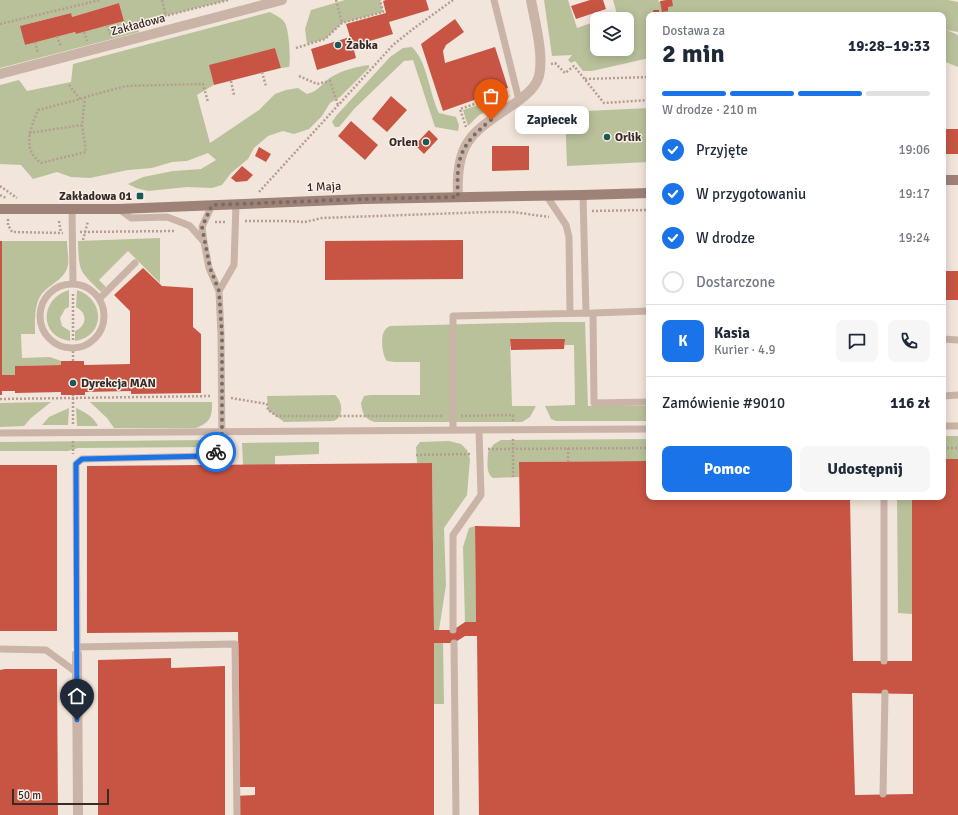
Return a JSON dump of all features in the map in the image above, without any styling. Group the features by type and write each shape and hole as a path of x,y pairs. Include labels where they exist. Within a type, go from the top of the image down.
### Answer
{"street":[{"name":"Zakładowa","path":"0,74 282,0"},
{"path":"458,197 457,172 459,162 468,140 518,97 530,92 536,84 541,66 531,0"},
{"path":"946,180 958,180"},
{"name":"1 Maja","path":"0,209 118,209 364,199 646,193"},
{"path":"77,650 78,815"}],"lane":[{"path":"494,0 518,97"},
{"path":"546,195 566,225 569,237 570,313"},
{"path":"583,195 594,403 646,402"},
{"path":"219,291 234,265 236,204"},
{"path":"212,205 202,227 210,268 219,291 222,335 222,449 209,456 82,459 76,464 77,650 235,644 237,815"},
{"path":"72,208 73,283"},
{"path":"118,209 131,218 167,217 183,223 190,226 204,242"},
{"path":"100,298 135,263"},
{"path":"73,283 85,286 100,298 104,307 105,318 102,329 96,338 87,345 76,348 65,347 54,343 46,335 41,325 40,314 42,303 56,287 73,283"},
{"path":"453,429 453,316 646,311"},
{"path":"946,339 958,340"},
{"path":"946,396 958,395"},
{"path":"946,426 958,426"},
{"path":"0,433 453,429 646,429"},
{"path":"453,630 453,535 481,495 480,430"},
{"path":"884,500 884,661"},
{"path":"454,643 456,815"},
{"path":"0,649 46,650 76,672"},
{"path":"883,794 885,693"}],"path":[{"path":"0,24 100,0"},
{"path":"162,0 166,16"},
{"path":"141,37 137,23 228,0"},
{"path":"336,0 342,23"},
{"path":"296,48 325,39 342,23 383,12 380,0"},
{"path":"259,192 393,45 453,0"},
{"path":"549,65 555,63 565,73 574,66 604,103 646,100"},
{"path":"262,72 266,86"},
{"path":"299,76 317,84 330,81 338,105"},
{"path":"585,79 646,77"},
{"path":"231,81 234,94"},
{"path":"85,97 82,125 86,152 41,163 33,155 30,147 29,133 38,110 80,99 85,97 126,86 203,84 208,102"},
{"path":"69,85 80,99"},
{"path":"467,129 460,109 512,92 518,97"},
{"path":"483,97 484,101"},
{"path":"29,133 82,125"},
{"path":"0,186 18,198"},
{"path":"507,206 508,212"},
{"path":"583,213 646,210"},
{"path":"244,221 305,222 322,218 508,212 550,217 560,216"},
{"path":"8,218 8,225 12,232 67,233"},
{"path":"83,241 84,232 88,221"},
{"path":"210,223 229,222"},
{"path":"79,232 177,231"},
{"path":"73,292 73,340"},
{"path":"73,351 73,361"},
{"path":"0,399 222,396 267,404 268,410 277,416 513,415 513,477"},
{"path":"416,455 469,455 490,448 646,448"},
{"path":"568,448 568,462"},
{"path":"946,448 958,448"}],"green space":[{"path":"0,0 228,0 137,23 139,32 0,68","holes":["119,3 124,21 76,34 75,32 25,45 21,26 70,13 72,17"]},
{"path":"345,0 380,0 383,12 342,23 325,39 307,44 305,29 311,10"},
{"path":"544,0 568,0 577,28 590,23 590,56 634,56 634,12 616,12 613,0 658,0 659,2 666,0 948,0 958,2 958,32 947,30 958,35 958,67 946,62 946,12 646,12 646,59 592,71 583,71 575,61 571,63 568,60 572,55 552,56"},
{"path":"270,12 285,23 288,32 290,58 289,67 281,68 275,48 197,95 210,143 259,110 275,94 298,88 307,94 311,93 336,74 369,65 369,68 340,97 330,103 322,116 309,129 294,134 283,131 268,136 254,148 248,159 231,173 222,185 212,188 187,187 148,191 128,184 143,177 173,171 201,169 216,160 208,153 187,161 172,162 152,168 128,170 90,178 71,177 57,172 33,179 21,165 0,164 0,85 19,80 27,91 71,82 73,64"},
{"path":"412,47 422,61 439,113 456,117 459,125 458,131 435,127 413,60 404,61 355,108 339,127 335,127 332,122 336,116 390,57 403,48"},
{"path":"510,95 478,116 468,126 463,110"},
{"name":"Orlik","path":"646,108 646,162 567,166 565,112"},
{"path":"160,238 160,283 128,251 99,280 106,287 101,292 84,275 80,265 78,241"},
{"path":"2,241 67,241 68,265 64,274 44,291 39,299 35,314 35,334 21,334 22,358 50,357 61,361 61,365 15,366 15,375 2,375"},
{"path":"69,290 69,307 65,309 60,318 62,326 70,331 70,341 60,338 53,333 48,325 47,317 48,309 52,301 59,295"},
{"path":"77,290 93,301 97,309 98,317 97,325 92,332 85,338 75,341 75,331 84,323 83,313 76,307"},
{"path":"585,322 588,406 646,406 646,421 556,421 551,419 545,406 575,405 574,345 565,345 564,339 510,339 512,406 536,406 530,417 522,422 375,422 369,420 366,418 362,410 361,403 364,396 420,395 420,362 395,362 387,361 385,358 382,346 382,337 385,329 390,326"},
{"path":"335,395 340,401 341,413 340,416 334,421 284,422 268,410 267,396"},
{"path":"51,402 31,418 24,426 0,427 0,403"},
{"path":"90,402 212,402 212,407 211,415 208,421 196,428 114,428 107,418"},
{"path":"69,408 68,425 42,425 49,417"},
{"path":"76,408 91,417 98,426 77,426"},
{"path":"946,436 958,436 958,459 946,459"},
{"path":"646,439 646,461 520,462 519,477 493,478 490,476 488,470 488,452 494,444 501,440"},
{"path":"210,440 210,447 78,448 68,451 0,451 0,442"},
{"path":"449,441 461,444 467,450 470,459 467,495 444,528 446,585 439,630 434,630 432,463 417,463 416,447 420,442"},
{"path":"319,442 319,454 275,456 275,465 243,465 242,443"},
{"path":"897,500 912,500 912,614 898,613"},
{"path":"475,526 476,622 465,622 463,547 469,528"},
{"path":"434,643 443,643 444,704 434,704"}],"building":[{"path":"426,0 429,10 389,22 393,34 353,46 356,58 317,70 311,49 350,37 346,24 386,13 383,1"},
{"path":"590,0 603,0 606,9 597,12 590,12 590,14 576,19 571,6"},
{"path":"672,0 673,6 668,7 668,11 662,12 660,1"},
{"path":"119,3 124,21 76,34 75,32 25,45 20,26 71,13 72,17"},
{"path":"653,10 659,10 659,12 653,12"},
{"path":"455,19 464,32 446,45 443,51 445,63 495,47 508,88 443,111 421,44"},
{"path":"275,48 281,68 214,85 209,65"},
{"name":"Orlen","path":"391,96 407,110 387,132 372,119"},
{"path":"351,121 378,145 365,160 338,136"},
{"path":"946,129 958,129 958,154 946,154"},
{"name":"Orlen","path":"429,130 438,139 424,154 415,145"},
{"path":"492,146 529,146 529,170 492,171"},
{"path":"259,147 271,154 266,162 255,156"},
{"path":"242,166 253,175 247,181 236,182 231,178"},
{"path":"463,240 463,279 325,280 325,241"},
{"path":"0,241 2,241 2,375 15,375 15,366 61,365 61,361 84,361 84,365 130,364 130,311 114,295 143,268 162,286 193,288 193,327 201,334 201,393 131,394 131,391 85,392 85,395 61,395 61,392 15,393 15,391 2,391 2,395 0,395"},
{"path":"946,271 958,271 958,300 946,300"},
{"path":"510,339 565,339 564,349 511,350"},
{"path":"946,459 958,459 958,815 479,815 477,636 465,636 454,643 434,643 434,815 236,815 235,796 255,795 255,787 240,787 238,632 87,633 87,466 432,463 434,630 453,630 465,622 476,622 475,526 520,527 519,462 646,461 646,500 850,500 853,661 912,661 912,500 946,500","holes":["852,693 913,694 913,794 855,795"]},
{"path":"0,465 57,465 57,631 0,631"},
{"path":"171,658 171,668 225,666 225,815 98,815 98,660"},
{"path":"57,669 58,815 0,815 0,670"}],"way so far":[{"path":"216,452 222,449 223,432 222,335 219,291 210,268 202,227 212,205 458,197 457,172 465,146 468,140 479,129 491,120"}],"place":[{"name":"Żabka","path":"338,45"},
{"name":"Zapiecek","path":"491,120"},
{"name":"Orlik","path":"607,137"},
{"name":"Orlen","path":"426,142"},
{"name":"Zakładowa 01","path":"140,196"},
{"name":"Dyrekcja MAN","path":"73,383"}],"route":[{"path":"77,720 76,464 82,459 209,456 216,452"}]}
